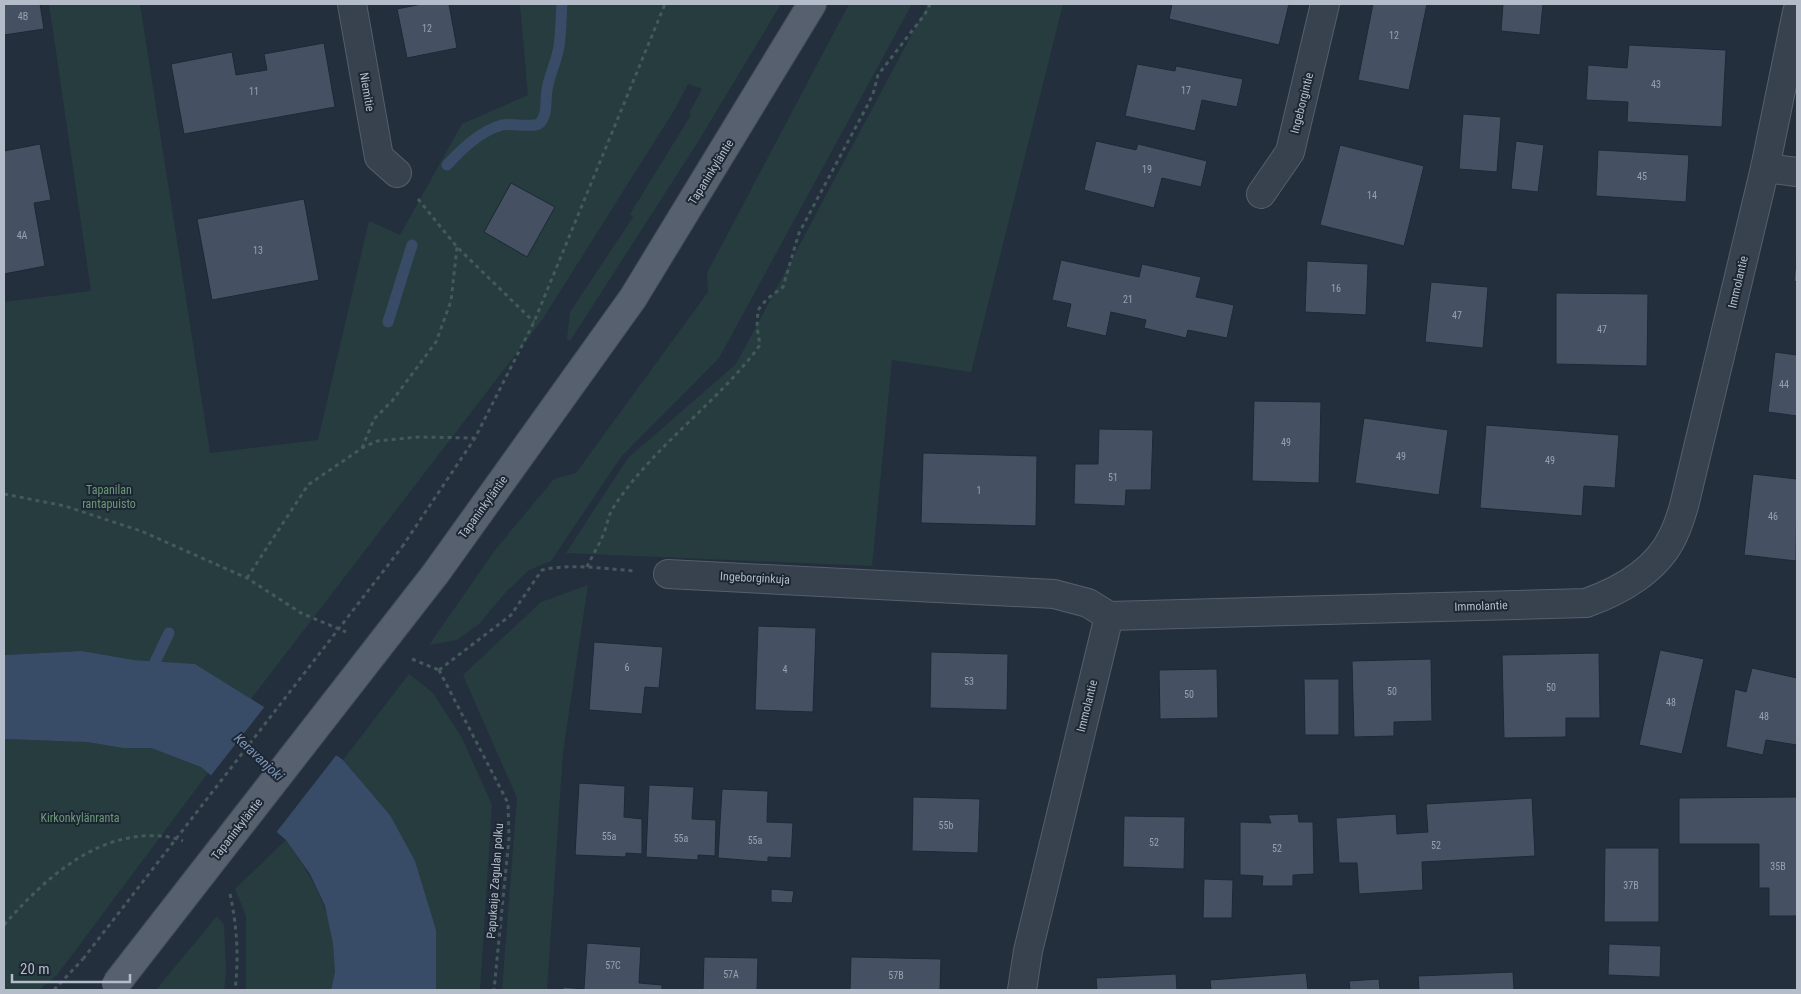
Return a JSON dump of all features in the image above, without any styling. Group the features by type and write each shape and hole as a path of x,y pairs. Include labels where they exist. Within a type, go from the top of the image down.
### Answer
{"main road":[{"name":"Tapaninkyläntie","path":"113,988 436,573 633,298 812,4"}],"street":[{"name":"Niemitie","path":"352,4 379,157 397,173"},
{"name":"Ingeborgintie","path":"1261,194 1290,152 1325,4"},
{"name":"Immolantie","path":"1022,990 1028,951 1109,616 1586,603 1612,594 1633,580 1656,559 1673,536 1684,506 1765,168 1797,12"},
{"path":"1765,168 1797,172"},
{"name":"Ingeborginkuja","path":"668,574 1054,594 1088,603 1109,616"}],"path":[{"path":"54,990 83,958 402,547 475,438 534,322 665,4"},
{"path":"587,567 604,534 612,510 642,471 654,456 744,368 760,345 758,310 783,287 799,234 870,101 878,75 925,14 930,4"},
{"path":"397,173 457,247 534,322"},
{"path":"362,448 374,419 392,400 436,342 451,301 457,247"},
{"path":"247,578 308,485 362,448 377,441 418,436 475,438"},
{"path":"4,494 65,506 141,531 247,578 301,613 347,632"},
{"path":"412,659 439,670 511,615 542,570 554,567 587,567 668,574"},
{"name":"Papukaija Zagulan polku","path":"439,670 508,803 510,838 494,990"},
{"path":"4,925 27,899 59,871"}],"green space":[{"name":"Tapanilan rantapuisto","path":"49,4 140,4 210,453 318,440 369,221 400,235 462,124 528,95 520,4 781,4 696,145 570,341 567,339 570,312 633,217 630,214 691,115 689,113 702,89 688,84 675,109 542,320 251,699 195,664 134,660 82,651 4,655 4,302 91,291"},
{"path":"849,4 912,4 719,358 621,457 551,561 529,570 505,593 479,624 457,640 429,645 495,550 554,479 576,473 708,292 707,273"},
{"path":"928,4 1063,4 971,372 892,360 872,566 566,553 628,458 736,364"},
{"path":"588,585 563,752 547,990 502,990 517,798 463,675 541,602"},
{"path":"409,674 433,693 462,738 492,805 480,990 436,990 436,930 390,815 343,760"},
{"name":"Kirkonkylänranta","path":"4,739 87,742 123,748 151,748 201,767 208,773 57,975 39,990 4,990"},
{"path":"286,840 315,885 328,918 333,935 335,953 335,974 331,990 246,990 246,916 235,889"},
{"path":"217,916 224,925 226,973 224,990 156,990"}],"water":[{"name":"Keravanjoki","path":"82,651 134,660 195,664 288,722 343,760 390,815 415,861 436,930 436,990 331,990 335,972 333,943 325,906 310,874 286,840 201,767 151,748 123,748 87,742 4,739 4,655"}],"pier":[{"path":"266,705 338,753 275,834 209,778"}],"building":[{"path":"4,4 40,4 44,29 4,35"},
{"path":"422,4 449,4 457,48 407,58 397,9"},
{"path":"1172,4 1289,4 1279,45 1169,19"},
{"path":"1373,4 1427,4 1409,90 1358,80"},
{"path":"1503,4 1543,4 1540,35 1501,31"},
{"path":"324,43 335,107 184,134 171,64 232,52 236,75 267,70 264,54"},
{"path":"1629,45 1726,50 1722,127 1627,122 1628,102 1586,100 1588,65 1627,68"},
{"path":"1137,64 1175,71 1176,66 1243,79 1237,107 1202,100 1195,131 1125,116"},
{"path":"1463,114 1501,117 1497,172 1459,169"},
{"path":"1096,141 1136,150 1138,144 1207,161 1201,187 1162,178 1154,208 1084,190"},
{"path":"1516,141 1544,145 1538,192 1511,189"},
{"path":"40,144 51,200 34,203 45,266 4,274 4,151"},
{"path":"1340,145 1424,166 1404,246 1320,225"},
{"path":"1598,150 1689,155 1686,202 1596,196"},
{"path":"511,183 555,207 527,257 484,232"},
{"path":"304,199 319,280 212,300 197,219"},
{"path":"1797,252 1797,282 1794,281"},
{"path":"1061,260 1139,277 1142,264 1201,277 1196,297 1234,305 1227,338 1188,330 1186,338 1144,328 1146,320 1111,312 1106,336 1066,327 1071,304 1052,300"},
{"path":"1307,261 1368,264 1366,315 1305,312"},
{"path":"1431,282 1488,287 1483,348 1425,342"},
{"path":"1556,293 1648,294 1647,366 1556,364"},
{"path":"1775,352 1797,355 1797,416 1768,412"},
{"path":"1254,401 1321,402 1319,483 1252,481"},
{"path":"1364,418 1448,430 1439,495 1355,483"},
{"path":"1486,425 1619,435 1615,488 1584,486 1582,516 1480,508"},
{"path":"1099,429 1153,430 1151,490 1126,490 1125,506 1074,504 1075,464 1098,464"},
{"path":"923,453 1037,456 1036,526 921,523"},
{"path":"1753,474 1797,479 1796,561 1744,555"},
{"path":"758,626 816,628 813,712 755,710"},
{"path":"594,642 663,647 659,688 645,687 642,714 589,710"},
{"path":"1660,650 1704,659 1682,754 1639,745"},
{"path":"931,652 1008,654 1007,710 930,708"},
{"path":"1599,653 1600,718 1566,718 1566,737 1504,738 1502,655"},
{"path":"1431,659 1432,721 1394,722 1394,736 1354,737 1352,661"},
{"path":"1752,668 1797,678 1797,745 1766,740 1763,755 1726,747 1735,689 1746,692"},
{"path":"1217,669 1218,718 1160,719 1159,670"},
{"path":"1304,679 1339,679 1339,735 1305,735"},
{"path":"579,783 625,786 624,817 642,819 642,854 626,853 626,857 575,855"},
{"path":"649,785 694,787 692,819 716,820 715,856 698,855 698,860 646,857"},
{"path":"722,789 768,791 767,822 793,823 791,858 768,857 768,862 718,858"},
{"path":"913,797 980,799 978,853 912,851"},
{"path":"1797,797 1797,916 1769,916 1769,888 1759,888 1759,844 1679,844 1679,798"},
{"path":"1532,798 1535,856 1422,862 1423,890 1359,894 1357,863 1339,863 1336,818 1396,814 1397,834 1428,832 1426,804"},
{"path":"1298,814 1299,822 1313,822 1314,874 1293,875 1293,886 1262,886 1263,876 1240,875 1240,822 1271,823 1268,815"},
{"path":"1124,816 1185,817 1184,869 1123,867"},
{"path":"1605,848 1659,848 1659,922 1604,922"},
{"path":"1204,879 1233,880 1232,918 1203,918"},
{"path":"771,889 794,891 792,903 771,902"},
{"path":"587,943 641,947 639,983 662,985 662,990 563,990 563,987 584,989"},
{"path":"1609,944 1661,946 1660,977 1608,975"},
{"path":"704,957 758,958 757,990 703,990"},
{"path":"851,957 941,959 940,990 850,990"},
{"path":"1513,972 1514,990 1419,990 1418,976"},
{"path":"1306,973 1308,990 1211,990 1210,980"},
{"path":"1176,974 1177,990 1097,990 1096,978"},
{"path":"1379,979 1380,990 1350,990 1349,981"}],"waterway":[{"path":"447,165 472,141 494,128 502,125 533,125 540,123 543,119 548,84 558,52 562,4"},
{"path":"388,322 412,245"},
{"path":"155,662 169,633"}]}
